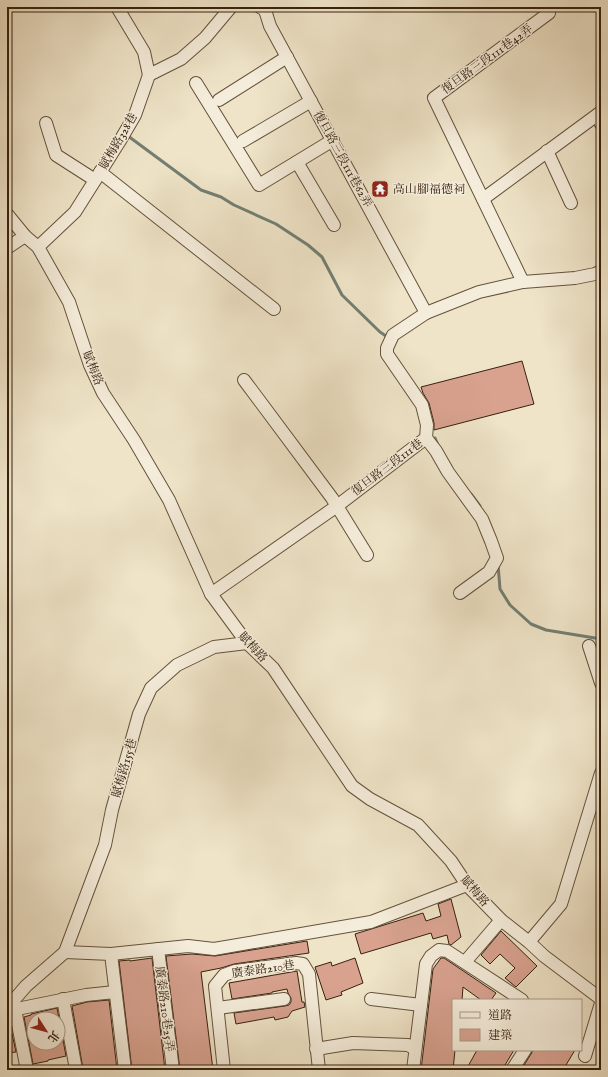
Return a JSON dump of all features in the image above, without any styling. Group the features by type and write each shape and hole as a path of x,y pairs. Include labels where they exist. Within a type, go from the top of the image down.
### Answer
{"street":[{"path":"117,7 144,52 149,76 181,59 205,38 231,7"},
{"name":"復旦路三段111巷62弄","path":"260,7 265,10 270,26 426,313"},
{"name":"復旦路三段111巷42弄","path":"523,282 434,98 549,13"},
{"path":"219,100 287,57"},
{"name":"賦梅路328巷","path":"38,247 75,212 135,115 149,76"},
{"path":"196,83 258,185 333,140"},
{"path":"243,141 311,101"},
{"path":"483,199 601,112"},
{"path":"46,123 56,155 97,176 274,309"},
{"path":"548,152 572,203"},
{"path":"297,162 334,225"},
{"name":"賦梅路","path":"7,214 25,236 38,247 69,302 90,365 103,393 134,440 169,500 210,594 247,643 273,668 352,786 370,799 418,825 451,861 467,884 501,920 544,956 601,1000"},
{"path":"7,248 25,236"},
{"name":"復旦路三段111巷","path":"210,594 336,506 426,438 427,425 422,405 388,354 387,348 393,335 426,313 479,292 523,282 575,278 595,274 601,271"},
{"path":"244,380 332,498 367,555"},
{"path":"426,438 436,451 448,472 482,519 497,558 489,572 460,593"},
{"name":"賦梅路155巷","path":"65,952 106,845 112,810 139,714 152,688 177,665 214,647 247,643"},
{"path":"589,646 601,683"},
{"path":"529,942 561,904 601,773"},
{"path":"10,1009 26,986 65,952 111,954 188,946 214,949 371,922 467,884"},
{"path":"465,962 501,920"},
{"name":"廣泰路210巷25弄","path":"158,949 173,1070"},
{"path":"413,1070 426,964 439,950 447,951 520,999"},
{"path":"111,954 125,1070"},
{"name":"廣泰路210巷","path":"224,1070 215,986 224,975 234,971 296,963 303,964 309,974 319,1070"},
{"path":"10,1009 86,995 115,992"},
{"path":"63,999 75,1064"},
{"path":"218,1008 284,999"},
{"path":"371,999 421,1005"},
{"path":"585,1056 601,1003"},
{"path":"10,1009 27,1070"},
{"path":"316,1049 353,1044 408,1045 415,1049"},
{"path":"512,1070 524,1051"}],"building":[{"name":"高山腳福德祠","path":"381,183 386,189 379,195 374,188"},
{"path":"522,361 534,404 434,430 434,423 429,403 421,387"},
{"path":"451,899 461,937 451,945 449,944 447,935 433,939 431,933 361,954 355,934 423,913 426,921 441,916 438,904"},
{"path":"501,931 537,966 516,987 505,978 515,968 500,954 490,964 481,955"},
{"path":"307,941 309,953 234,964 201,972 213,1070 180,1070 166,956 192,954 215,956"},
{"path":"152,958 165,1070 132,1070 119,961"},
{"path":"355,958 363,983 341,992 342,995 326,1000 315,967 331,962 332,966"},
{"path":"441,958 444,958 496,993 492,999 480,999 463,987 462,999 452,999 452,1051 455,1051 453,1070 421,1070 433,969"},
{"path":"297,971 302,1002 304,1002 305,1007 292,1011 288,1017 275,1020 274,1017 236,1024 234,1013 289,1005 291,998 287,989 272,993 232,999 229,983"},
{"path":"109,1000 117,1070 79,1070 82,1067 82,1063 72,1006 87,1002"},
{"path":"57,1008 58,1011 44,1011"},
{"path":"26,1016 26,1027 24,1017"},
{"path":"7,1020 9,1020 16,1052 7,1053"},
{"path":"31,1051 65,1051 66,1056 33,1064"},
{"path":"476,1051 513,1051 502,1070 466,1070"},
{"path":"532,1051 574,1051 563,1070 521,1070"}],"waterway":[{"path":"128,136 201,190 221,197 234,205 276,224 308,245 322,257 342,295 386,336"},
{"path":"435,438 438,445"},
{"path":"471,494 480,506"},
{"path":"498,564 500,589 510,605 531,624 546,630 601,639"}],"place":[{"name":"高山腳福德祠","path":"380,189"}]}
